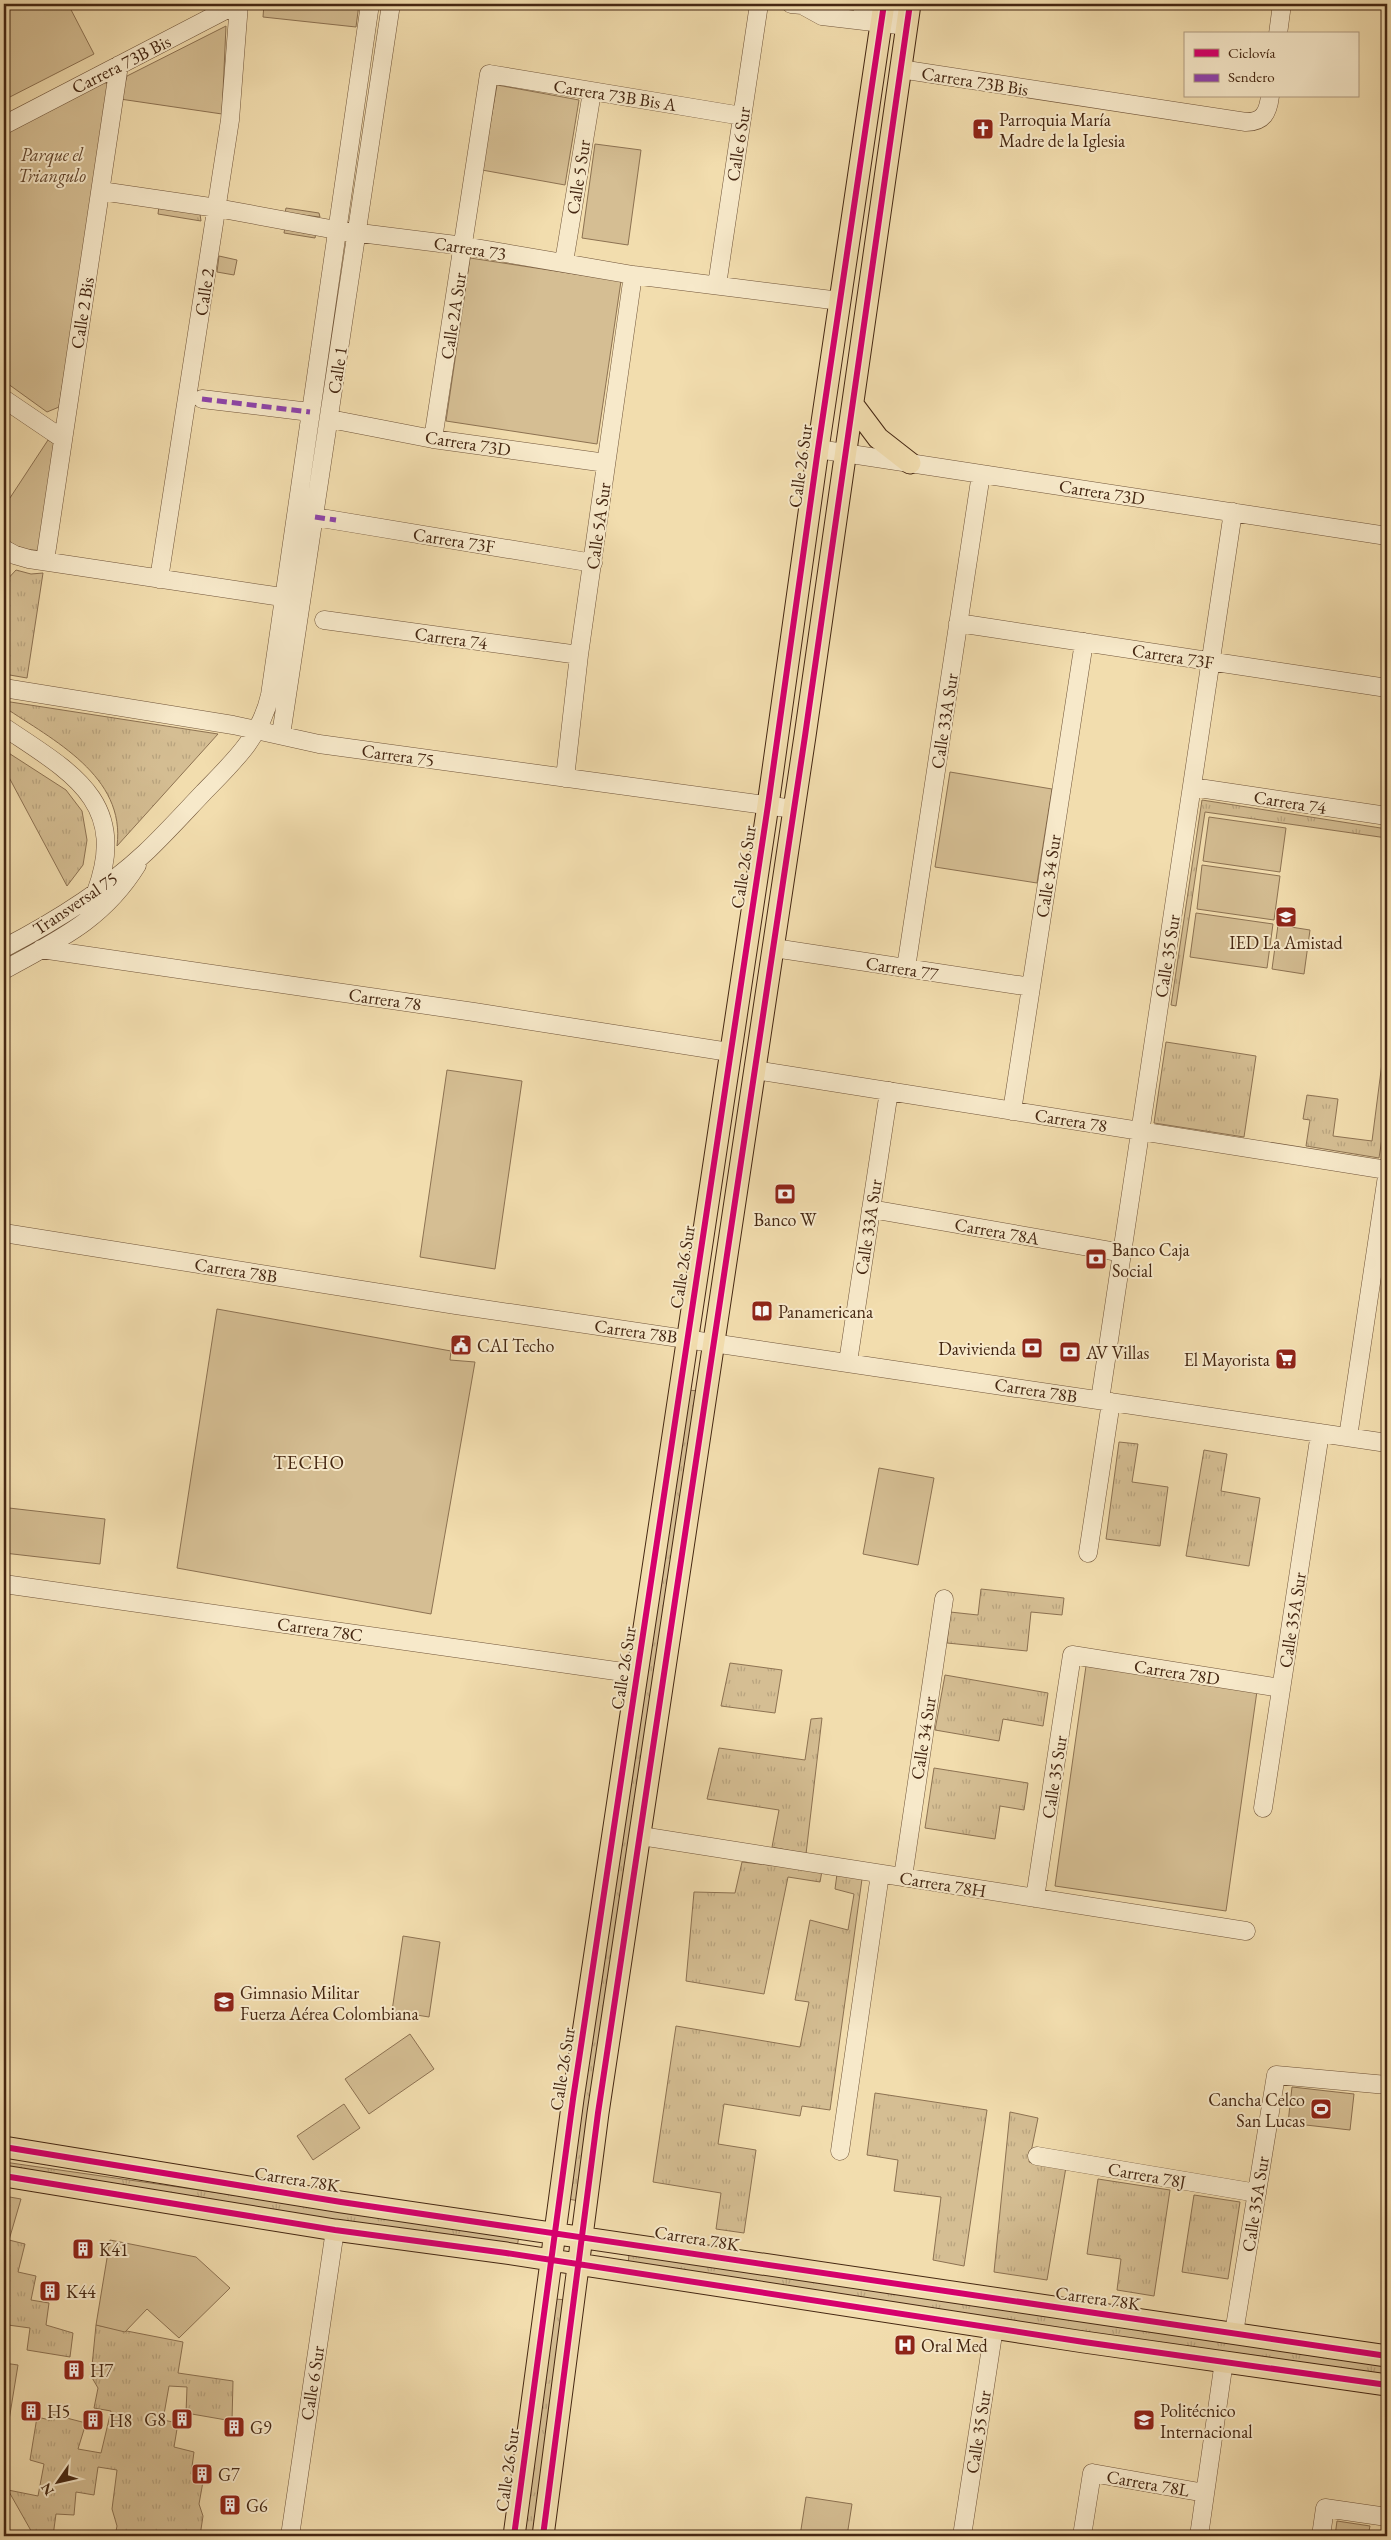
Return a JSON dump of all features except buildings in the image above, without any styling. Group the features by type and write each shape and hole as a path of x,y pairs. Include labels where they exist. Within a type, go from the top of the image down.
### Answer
{"main road":[{"name":"Calle 26 Sur","path":"514,2536 550,2259 686,1338 768,805 818,449 883,12"},
{"path":"543,2536 598,2113 774,948 854,406 909,13"},
{"path":"854,406 878,438 910,463"},
{"name":"Carrera 78K","path":"4,2146 341,2202 583,2236 1387,2356"},
{"path":"4,2176 335,2230 550,2259 994,2328 1387,2385"}],"street":[{"name":"Carrera 73B Bis","path":"4,125 238,4"},
{"name":"Calle 2","path":"159,579 230,120 238,4"},
{"name":"Calle 1","path":"258,730 270,695 282,598 370,4"},
{"name":"Calle 1","path":"281,736 391,4"},
{"name":"Calle 6 Sur","path":"717,285 759,4"},
{"path":"800,4 822,16 883,12 909,13"},
{"path":"860,4 883,12"},
{"path":"1278,32 1282,4"},
{"name":"Calle 2 Bis","path":"45,561 119,65"},
{"name":"Carrera 73B Bis","path":"900,69 1246,122 1255,122 1262,118 1266,113 1270,98"},
{"name":"Carrera 73B Bis A","path":"489,74 742,116"},
{"name":"Calle 2A Sur","path":"434,439 489,74"},
{"name":"Calle 5 Sur","path":"564,262 592,92"},
{"name":"Carrera 73","path":"100,191 217,208 336,230 464,246 564,262 633,276 840,301"},
{"name":"Calle 5A Sur","path":"565,778 579,656 633,276"},
{"path":"202,398 310,412"},
{"path":"4,399 63,439"},
{"name":"Carrera 73D","path":"330,419 434,439 606,463"},
{"name":"Carrera 73D","path":"818,449 1387,536"},
{"name":"Calle 33A Sur","path":"906,968 981,474"},
{"path":"299,488 319,490"},
{"name":"Calle 35 Sur","path":"1088,1554 1123,1253 1233,512"},
{"name":"Carrera 73F","path":"315,516 593,563"},
{"path":"4,549 15,556 282,598"},
{"name":"Carrera 74","path":"324,620 579,656"},
{"name":"Carrera 73F","path":"958,623 1387,688"},
{"name":"Calle 34 Sur","path":"1012,1111 1084,642"},
{"name":"Carrera 75","path":"4,688 258,730 319,744 794,809"},
{"path":"4,727 73,775 96,805 103,824 106,858 96,892"},
{"name":"Transversal 75","path":"4,948 59,918 144,854 235,760 258,730"},
{"name":"Carrera 74","path":"1192,787 1387,816"},
{"name":"Transversal 75","path":"4,970 84,924 106,906 123,888 144,854"},
{"name":"Carrera 77","path":"774,948 1031,988"},
{"name":"Carrera 78","path":"41,950 474,1012 730,1052"},
{"name":"Carrera 78","path":"755,1070 1387,1170"},
{"name":"Calle 33A Sur","path":"848,1362 889,1091"},
{"path":"1348,1437 1379,1290 1387,1176"},
{"name":"Carrera 78A","path":"871,1209 1123,1253"},
{"name":"Carrera 78B","path":"4,1232 446,1303 1387,1443"},
{"name":"Calle 35A Sur","path":"1263,1808 1320,1433"},
{"name":"Carrera 78C","path":"4,1584 637,1674"},
{"name":"Calle 34 Sur","path":"902,1877 944,1599"},
{"name":"Calle 35 Sur","path":"1035,1898 1072,1655"},
{"name":"Carrera 78D","path":"1072,1655 1281,1688"},
{"name":"Carrera 78H","path":"641,1836 1246,1931"},
{"path":"840,2151 880,1874"},
{"name":"Calle 35A Sur","path":"1234,2333 1276,2075 1387,2085"},
{"name":"Carrera 78J","path":"1038,2156 1257,2193"},
{"name":"Calle 6 Sur","path":"290,2536 335,2230"},
{"name":"Calle 35 Sur","path":"962,2536 994,2328"},
{"path":"1199,2536 1224,2362"},
{"name":"Carrera 78L","path":"1082,2536 1092,2473 1205,2492"},
{"path":"1320,2536 1325,2508 1387,2517"}],"green space":[{"path":"4,4 68,4 94,54 4,100"},
{"path":"264,4 359,4 356,27 263,17"},
{"path":"226,26 222,114 120,99 127,76"},
{"name":"Parque el Triangulo","path":"103,82 111,85 59,407 47,412 4,381 4,134"},
{"path":"497,85 579,100 565,185 482,170"},
{"path":"595,144 641,150 628,245 582,238"},
{"path":"159,206 200,214 201,221 158,214"},
{"path":"286,208 319,213 320,217 285,213"},
{"path":"285,227 316,233 315,238 284,233"},
{"path":"219,256 237,260 234,275 217,272"},
{"path":"470,258 621,281 597,444 446,421"},
{"path":"48,440 58,446 43,551 21,549 4,538 4,507"},
{"path":"16,570 31,574 43,573 27,678 4,674 4,583"},
{"path":"4,701 218,734 117,846 117,821 110,799 98,780 64,747 4,707"},
{"path":"4,750 66,790 82,811 87,840 83,865 67,886 4,768"},
{"path":"950,772 1052,789 1037,883 935,867"},
{"path":"1202,800 1387,829 1387,838 1205,812 1176,1006 1171,1005"},
{"path":"1209,817 1286,828 1280,872 1203,861"},
{"path":"1202,865 1280,876 1274,920 1197,909"},
{"path":"1196,913 1273,924 1267,968 1190,957"},
{"path":"1278,925 1310,930 1304,974 1272,969"},
{"path":"1387,1024 1387,1105 1379,1158 1306,1146 1310,1120 1303,1119 1307,1095 1338,1099 1333,1136 1372,1141"},
{"path":"1166,1042 1256,1056 1244,1137 1154,1123"},
{"path":"447,1070 522,1081 495,1269 420,1257"},
{"path":"217,1309 451,1351 450,1360 475,1362 431,1614 177,1568"},
{"path":"687,1390 699,1391 579,2201 568,2199"},
{"path":"1119,1442 1138,1444 1132,1482 1168,1487 1160,1546 1106,1539"},
{"path":"1204,1450 1227,1454 1221,1491 1260,1498 1249,1566 1186,1556"},
{"path":"879,1468 934,1478 918,1565 863,1554"},
{"path":"9,1508 105,1519 100,1564 4,1553"},
{"path":"981,1589 1064,1598 1062,1615 1031,1612 1027,1651 947,1643 950,1612 978,1615"},
{"path":"730,1663 782,1670 775,1713 721,1706"},
{"path":"1086,1666 1257,1691 1226,1911 1055,1886"},
{"path":"945,1675 1048,1693 1043,1726 1003,1719 999,1741 935,1730"},
{"path":"822,1718 806,1854 772,1847 779,1810 707,1799 719,1748 805,1760 811,1719"},
{"path":"934,1768 1028,1783 1024,1810 1000,1806 995,1839 925,1828"},
{"path":"742,1862 822,1871 820,1882 788,1877 764,1994 686,1981 694,1892 735,1893"},
{"path":"837,1874 862,1879 830,2110 802,2106 800,2116 724,2104 718,2144 756,2150 744,2233 716,2229 721,2193 653,2182 676,2026 800,2047 809,2002 795,2000 810,1920 848,1930 854,1894 835,1889"},
{"path":"403,1936 440,1942 429,2017 392,2011"},
{"path":"410,2034 434,2069 369,2114 345,2079"},
{"name":"Cancha Celco San Lucas","path":"1292,2087 1354,2094 1350,2130 1288,2123"},
{"path":"875,2093 987,2110 964,2266 933,2260 941,2197 894,2191 898,2160 867,2155"},
{"path":"344,2104 360,2128 313,2160 297,2136"},
{"path":"1010,2112 1038,2118 1029,2162 1066,2167 1047,2280 994,2272"},
{"path":"4,2162 519,2236 517,2247 4,2171"},
{"path":"1098,2179 1170,2190 1154,2296 1117,2290 1121,2259 1087,2254"},
{"path":"1194,2195 1240,2202 1228,2279 1182,2272"},
{"path":"4,2196 21,2199 9,2240 25,2244 18,2272 36,2276 31,2300 49,2303 46,2325 73,2333 70,2357 27,2350 30,2328 8,2325 4,2341"},
{"path":"110,2240 196,2257 230,2288 179,2338 147,2309 125,2332 96,2325"},
{"path":"629,2254 1387,2365 1387,2377 628,2265"},
{"path":"556,2299 566,2300 534,2536 524,2536"},
{"path":"96,2325 183,2342 178,2373 233,2381 232,2421 186,2413 187,2387 169,2386 163,2420 178,2423 174,2447 194,2452 191,2474 204,2476 199,2504 203,2516 200,2536 115,2536 117,2526 112,2509 117,2470 98,2467 94,2495 76,2492 74,2515 56,2514 53,2536 34,2536 8,2490 38,2496 44,2464 30,2460 37,2417 50,2420 51,2414 86,2423 78,2449 101,2453 111,2411 94,2408 98,2388 91,2376"},
{"path":"4,2363 18,2365 4,2451"},
{"path":"806,2497 852,2504 847,2536 800,2536"},
{"path":"1337,2521 1370,2526 1368,2536 1335,2536"}],"marked path":[{"path":"202,399 310,412"},
{"path":"315,517 336,520"}],"cycle path":[{"path":"514,2536 573,2099 768,805 818,449 884,4"},
{"path":"543,2536 598,2113 805,736 910,4"},
{"path":"4,2147 341,2202 1387,2356"},
{"path":"4,2176 335,2230 506,2253 1084,2342 1387,2385"}],"place":[{"name":"Parroquia María Madre de la Iglesia","path":"983,129"},
{"name":"IED La Amistad","path":"1286,917"},
{"name":"Banco W","path":"785,1194"},
{"name":"Banco Caja Social","path":"1096,1259"},
{"name":"Panamericana","path":"762,1311"},
{"name":"CAI Techo","path":"461,1345"},
{"name":"Davivienda","path":"1032,1348"},
{"name":"AV Villas","path":"1070,1352"},
{"name":"El Mayorista","path":"1286,1359"},
{"name":"Gimnasio Militar Fuerza Aérea Colombiana","path":"224,2002"},
{"name":"Cancha Celco San Lucas","path":"1321,2109"},
{"name":"K41","path":"83,2249"},
{"name":"K44","path":"50,2291"},
{"name":"Oral Med","path":"905,2345"},
{"name":"H7","path":"74,2370"},
{"name":"H5","path":"31,2411"},
{"name":"G8","path":"182,2419"},
{"name":"H8","path":"93,2420"},
{"name":"Politécnico Internacional","path":"1144,2420"},
{"name":"G9","path":"234,2427"},
{"name":"G7","path":"202,2474"},
{"name":"G6","path":"230,2505"}],"district":[{"name":"TECHO","path":"309,1462"}]}
